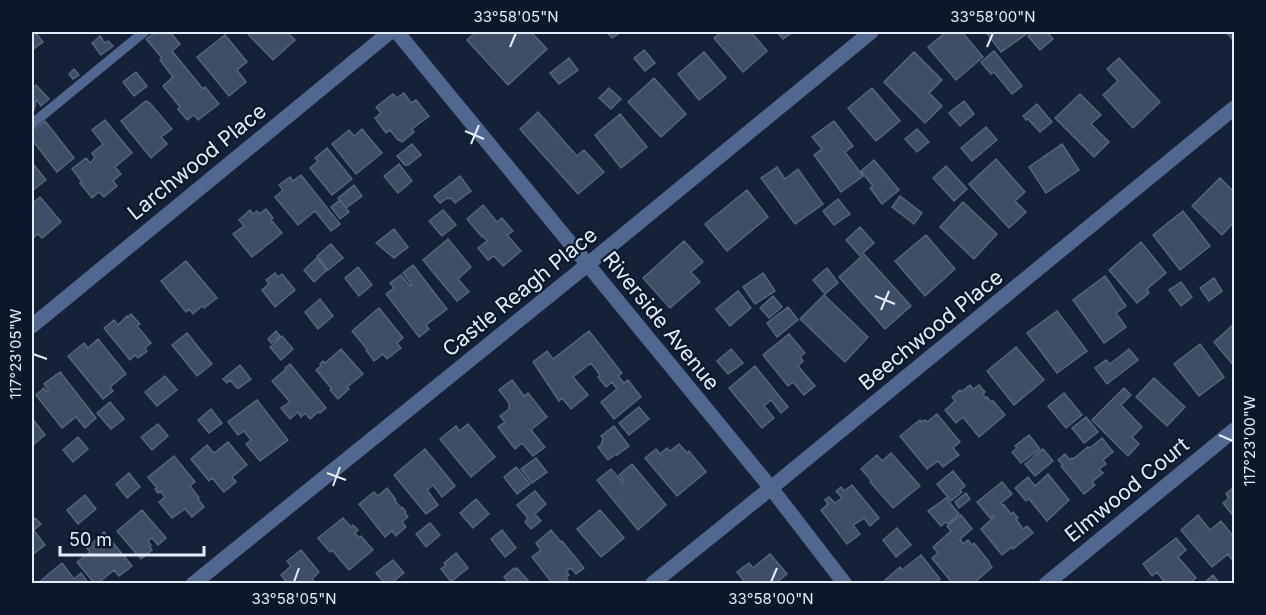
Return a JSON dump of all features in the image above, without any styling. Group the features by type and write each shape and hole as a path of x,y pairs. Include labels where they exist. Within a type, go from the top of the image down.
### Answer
{"street":[{"name":"Larchwood Place","path":"32,326 390,32"},
{"name":"Riverside Avenue","path":"397,32 771,488 845,584"},
{"name":"Castle Reagh Place","path":"194,584 871,32"},
{"name":"Beechwood Place","path":"652,584 1234,108"},
{"name":"Elmwood Court","path":"1046,584 1234,430"}],"lane":[{"path":"32,124 144,32"}],"building":[{"path":"32,32 35,32 43,42 32,50"},
{"path":"156,32 170,32 180,44 172,51 203,89 205,87 219,104 198,120 194,115 187,120 163,86 173,77 160,60 162,58 146,39"},
{"path":"246,32 287,32 295,40 273,60"},
{"path":"476,32 531,32 547,49 508,85 467,40"},
{"path":"607,32 621,32 612,38"},
{"path":"721,32 751,32 767,51 743,72 714,38"},
{"path":"777,32 793,32 783,39"},
{"path":"946,32 962,32 983,57 956,80 928,47"},
{"path":"986,32 1029,32 1001,52"},
{"path":"1033,32 1047,32 1053,39 1040,50 1028,36"},
{"path":"1226,32 1234,32 1234,37 1232,39"},
{"path":"225,35 247,62 237,70 246,82 229,96 197,57"},
{"path":"100,36 105,43 108,41 113,46 101,55 92,43"},
{"path":"644,50 655,63 645,71 634,58"},
{"path":"994,51 1022,86 1012,94 994,72 991,74 981,62"},
{"path":"704,52 726,78 699,100 678,74"},
{"path":"914,52 942,80 929,93 942,106 925,123 884,82"},
{"path":"569,58 578,70 559,84 550,73"},
{"path":"1119,58 1160,102 1133,128 1103,95 1118,81 1107,69"},
{"path":"74,69 79,75 73,79 69,74"},
{"path":"136,72 147,86 134,96 123,82"},
{"path":"654,78 686,114 661,137 628,102"},
{"path":"36,85 49,99 41,106 32,94 32,89"},
{"path":"609,88 621,99 611,109 599,98"},
{"path":"872,88 900,121 876,141 848,108"},
{"path":"404,93 411,103 416,100 429,116 412,129 414,132 402,142 390,130 386,133 375,118 381,113 376,107 393,94 397,98"},
{"path":"1080,94 1101,115 1091,124 1109,142 1094,157 1055,118"},
{"path":"32,100 36,101 34,110 32,109"},
{"path":"146,101 172,129 161,137 167,144 151,158 121,121"},
{"path":"964,101 974,114 960,126 949,113"},
{"path":"1037,104 1052,122 1040,132 1023,116"},
{"path":"538,112 577,156 584,150 604,172 578,194 520,129"},
{"path":"620,114 647,147 621,168 595,135"},
{"path":"105,120 132,153 115,167 121,174 113,181 117,186 104,197 99,192 92,198 72,169 86,158 90,163 95,158 92,153 103,144 92,130"},
{"path":"45,121 74,158 57,172 32,140 32,132"},
{"path":"834,121 853,146 845,152 863,176 841,192 814,155 822,149 812,137"},
{"path":"986,127 997,140 972,161 961,148"},
{"path":"362,129 382,153 356,174 332,144 349,130 354,136"},
{"path":"917,129 929,142 917,152 905,139"},
{"path":"412,144 421,155 405,165 397,156"},
{"path":"1062,144 1079,170 1046,193 1029,167"},
{"path":"327,148 352,179 332,195 310,168 318,161 315,158"},
{"path":"996,159 1025,192 1015,201 1026,212 1009,228 969,184"},
{"path":"874,160 899,190 882,204 870,188 873,186 861,171"},
{"path":"399,164 412,181 398,193 384,176"},
{"path":"34,165 46,180 32,191 32,168"},
{"path":"946,166 967,189 954,201 933,178"},
{"path":"777,167 785,179 798,169 823,204 795,224 761,178"},
{"path":"301,175 340,224 331,231 315,211 298,225 275,197 283,190 279,185 290,177 293,181"},
{"path":"460,176 471,191 455,203 451,198 447,198 440,203 434,196"},
{"path":"1220,178 1234,192 1234,222 1222,235 1192,206"},
{"path":"354,185 362,196 346,208 338,198"},
{"path":"747,190 768,217 727,251 705,224"},
{"path":"900,196 922,213 914,224 892,207"},
{"path":"40,197 61,222 42,238 38,234 32,239 32,210 34,208 32,204"},
{"path":"838,199 850,214 834,225 823,211"},
{"path":"340,200 349,212 340,219 331,207"},
{"path":"963,202 997,234 974,259 940,227"},
{"path":"483,205 497,222 502,218 513,231 507,235 521,251 503,266 494,256 488,260 478,248 487,241 467,219"},
{"path":"266,209 273,218 271,220 282,233 252,257 233,234 244,226 239,220 250,210 253,214 257,211 259,214"},
{"path":"443,210 456,225 442,236 429,221"},
{"path":"1183,211 1210,246 1180,270 1153,235"},
{"path":"860,227 874,243 863,253 911,306 885,329 839,277 861,257 846,240"},
{"path":"394,229 408,247 394,258 376,243"},
{"path":"926,235 955,269 925,296 895,261"},
{"path":"448,239 471,267 458,279 469,292 457,301 423,260"},
{"path":"684,241 703,262 691,272 700,282 670,308 643,278"},
{"path":"1141,242 1166,273 1147,289 1149,293 1137,303 1109,270"},
{"path":"331,244 343,258 328,270 317,256"},
{"path":"317,258 327,270 314,282 304,270"},
{"path":"186,261 217,298 193,314 189,309 186,312 161,281"},
{"path":"413,265 447,309 426,325 429,329 419,337 386,294 394,288 390,283 401,275 410,286 412,285 403,273"},
{"path":"358,267 372,285 359,296 345,278"},
{"path":"827,268 838,283 825,294 813,280"},
{"path":"275,273 278,277 282,274 295,290 275,307 262,290 269,284 266,280"},
{"path":"763,273 775,291 755,304 743,287"},
{"path":"1105,276 1126,306 1116,313 1126,327 1104,343 1073,300"},
{"path":"1214,278 1222,291 1209,301 1200,288"},
{"path":"1181,282 1192,297 1181,306 1169,290"},
{"path":"738,291 751,308 730,326 716,309"},
{"path":"824,295 868,337 845,362 800,319"},
{"path":"773,296 782,307 769,318 760,308"},
{"path":"320,299 333,316 318,329 305,312"},
{"path":"788,307 798,320 777,337 767,323"},
{"path":"379,308 403,338 397,343 401,348 387,359 383,354 374,361 352,331"},
{"path":"1057,311 1087,351 1057,373 1027,333"},
{"path":"131,314 140,324 137,326 151,343 145,348 147,351 138,358 135,355 130,360 104,328 114,320 118,325"},
{"path":"1234,324 1234,366 1214,342"},
{"path":"276,331 280,336 271,343 268,339"},
{"path":"589,331 622,373 618,376 624,383 628,380 641,397 614,419 601,402 617,389 612,382 606,387 591,363 573,377 588,395 571,409 562,398 559,401 533,362 547,351 553,359"},
{"path":"187,333 212,364 197,376 172,345"},
{"path":"789,334 805,353 800,357 803,361 798,366 815,386 804,395 793,382 788,386 763,355"},
{"path":"282,336 293,349 281,360 270,347"},
{"path":"98,339 126,374 110,387 113,391 103,399 68,356 84,343 88,348"},
{"path":"1200,344 1224,377 1199,396 1174,364"},
{"path":"1016,347 1044,380 1014,405 987,371"},
{"path":"341,349 363,374 347,387 349,389 338,399 316,370 323,361 325,363"},
{"path":"731,349 743,363 728,374 717,361"},
{"path":"1129,349 1138,360 1107,384 1095,368 1106,360 1110,364"},
{"path":"290,364 326,408 310,419 305,413 301,417 298,412 290,419 281,408 290,402 272,381"},
{"path":"240,365 251,379 237,388 230,380 227,383 223,379"},
{"path":"755,366 788,407 781,413 771,400 764,406 774,418 762,428 729,388"},
{"path":"60,372 96,418 85,428 76,417 62,428 36,395 44,388 46,391 49,390 44,384"},
{"path":"165,376 177,390 157,406 145,392"},
{"path":"1154,378 1185,407 1167,426 1136,397"},
{"path":"512,380 524,396 528,393 547,417 531,430 545,447 533,456 522,443 515,449 498,427 505,422 500,416 509,409 509,403 499,390"},
{"path":"970,385 973,389 979,385 985,392 983,394 986,399 987,397 991,402 993,401 1005,415 979,437 963,417 956,423 945,410 955,401 952,397"},
{"path":"1124,388 1131,395 1121,405 1142,427 1132,437 1139,444 1128,456 1092,420"},
{"path":"1064,393 1082,415 1066,428 1048,406"},
{"path":"257,400 288,440 260,461 246,444 251,440 244,431 238,435 228,422"},
{"path":"110,402 124,419 111,429 97,413"},
{"path":"639,407 649,419 629,435 619,423"},
{"path":"211,409 222,423 209,433 198,420"},
{"path":"937,414 960,442 953,448 959,455 943,467 938,461 927,469 900,436 920,420 927,422"},
{"path":"1086,417 1098,432 1084,443 1072,428"},
{"path":"32,418 45,435 32,446"},
{"path":"158,424 168,436 152,450 141,437"},
{"path":"468,424 495,457 471,477 440,439 456,426 459,431"},
{"path":"614,426 629,446 608,460 598,447 603,438 601,436"},
{"path":"1029,435 1040,449 1021,463 1012,452 1017,448 1015,446"},
{"path":"78,437 88,449 73,462 63,450"},
{"path":"1102,438 1113,452 1103,460 1106,464 1099,469 1103,473 1092,482 1095,485 1084,494 1058,460 1065,454 1070,460 1073,459"},
{"path":"228,442 247,465 232,477 236,482 224,492 212,478 209,481 191,459 207,445 214,453"},
{"path":"679,444 687,453 689,451 706,472 677,496 645,458 656,449 660,454 667,448 670,451"},
{"path":"425,449 455,486 442,497 433,485 427,490 438,505 426,514 394,475"},
{"path":"1043,449 1053,461 1035,476 1025,464"},
{"path":"891,453 920,486 893,508 861,469 877,455 882,461"},
{"path":"174,456 195,482 190,486 204,507 192,517 185,509 172,518 159,502 165,497 160,491 158,493 155,489 157,488 148,477"},
{"path":"536,458 547,472 532,483 521,469"},
{"path":"632,464 666,505 638,530 597,480 611,469 623,483 619,475"},
{"path":"516,467 530,484 517,494 504,477"},
{"path":"953,471 965,486 960,490 962,492 951,501 937,484"},
{"path":"129,473 140,487 127,498 116,484"},
{"path":"1048,474 1069,500 1047,521 1029,499 1026,501 1015,488 1028,477 1035,486"},
{"path":"1002,482 1012,494 1001,503 1011,514 1013,512 1023,529 1027,526 1033,533 1002,555 981,529 994,517 990,518 977,502"},
{"path":"852,485 879,518 870,526 864,518 853,525 860,534 847,544 821,510 828,504 825,500 829,497 835,503 842,498 836,491 841,487 844,491"},
{"path":"1234,487 1234,517 1223,503 1229,498 1226,494"},
{"path":"387,488 408,517 402,522 406,527 396,536 392,531 385,537 359,504 374,492 378,496"},
{"path":"535,491 546,504 535,514 541,521 531,529 525,522 528,518 517,505"},
{"path":"966,493 970,499 959,508 955,502"},
{"path":"85,495 96,509 78,524 67,510"},
{"path":"946,498 959,514 948,524 946,522 941,526 928,511"},
{"path":"476,499 489,514 473,528 460,513"},
{"path":"142,510 166,538 158,545 152,538 148,541 152,550 141,559 117,531"},
{"path":"600,510 624,538 601,557 577,529"},
{"path":"961,515 972,529 960,539 963,544 968,540 972,545 974,543 992,567 973,584 953,584 932,558 938,553 933,547 951,531 947,526"},
{"path":"1198,515 1210,530 1221,521 1234,537 1233,561 1228,554 1212,567 1181,530"},
{"path":"35,518 41,524 35,529 32,521"},
{"path":"343,518 351,527 353,525 358,530 355,533 359,538 361,536 373,550 349,570 318,538"},
{"path":"430,523 440,535 426,547 416,534"},
{"path":"32,528 45,545 32,555"},
{"path":"897,528 911,545 896,557 883,540"},
{"path":"502,530 516,548 505,557 491,539"},
{"path":"551,530 584,568 576,574 571,568 566,571 570,584 553,584 532,557 541,550 536,543"},
{"path":"104,532 132,566 119,576 114,570 95,584 77,562 90,552 87,548"},
{"path":"1176,538 1186,550 1178,557 1196,578 1191,582 1192,584 1166,584 1157,572 1152,576 1143,564"},
{"path":"301,550 319,572 312,579 316,584 288,584 281,575 291,566 287,561"},
{"path":"456,553 468,568 451,582 441,569 446,565 444,563"},
{"path":"770,554 787,574 778,581 779,584 746,584 737,572 749,563 753,568"},
{"path":"921,555 940,579 936,582 937,584 888,584 885,580 900,567 902,570"},
{"path":"393,560 404,573 390,584 385,584 376,573"},
{"path":"62,563 74,579 81,573 89,584 37,584"},
{"path":"514,568 516,570 517,568 531,584 510,584 504,577"},
{"path":"1213,575 1220,584 1203,584"}]}
